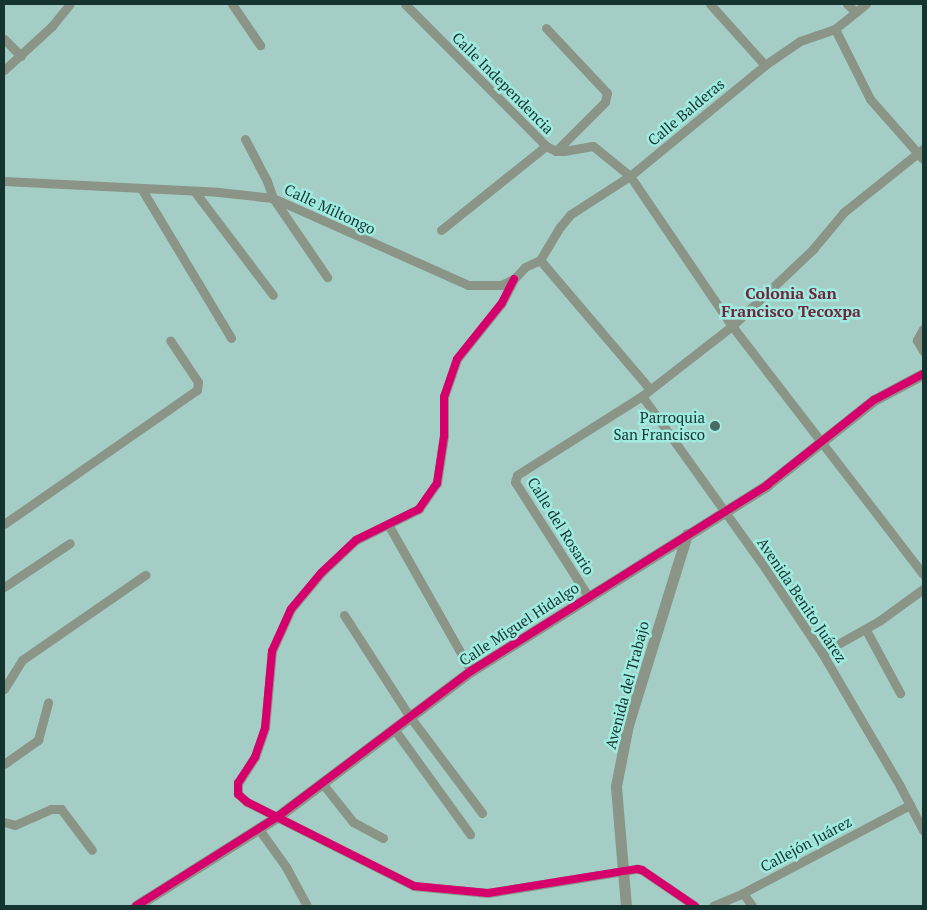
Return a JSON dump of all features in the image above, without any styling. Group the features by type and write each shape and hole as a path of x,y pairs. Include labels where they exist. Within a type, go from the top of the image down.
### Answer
{"street":[{"path":"4,70 52,26 70,4"},
{"path":"232,4 260,45"},
{"name":"Calle Independencia","path":"405,4 546,146 556,151 575,151 593,146 630,176 732,326 923,574"},
{"path":"710,4 766,64"},
{"path":"847,4 856,12"},
{"name":"Calle Balderas","path":"540,260 560,227 571,214 630,176 766,64 800,41 835,29 866,4"},
{"path":"546,28 607,93 605,102 556,151"},
{"path":"642,396 649,388 732,326 813,249 844,212 922,154 870,99 835,29"},
{"path":"4,39 21,56"},
{"path":"245,139 267,181 273,198 327,277"},
{"path":"441,230 546,146"},
{"name":"Calle Miltongo","path":"4,181 218,192 273,198 468,285 487,287 501,284 514,279 525,267 540,260"},
{"path":"141,188 231,338"},
{"path":"195,192 273,296"},
{"path":"540,260 649,388"},
{"path":"514,279 500,304 457,360 444,397 444,436 437,483 419,509 389,526 356,540 322,573 291,608 272,651 265,728 255,758 238,782 238,794 247,802 414,886 488,893 584,879 624,870 642,870 695,906"},
{"path":"923,329 917,340 923,351"},
{"path":"4,524 197,390 198,382 170,340"},
{"name":"Calle Miguel Hidalgo","path":"136,906 277,817 471,671 767,485 874,400 923,374"},
{"name":"Calle del Rosario","path":"588,596 515,482 516,475 642,396"},
{"name":"Avenida Benito Juárez","path":"642,396 725,510 822,653 916,809 923,830"},
{"path":"389,526 471,671"},
{"name":"Avenida del Trabajo","path":"626,906 616,786 628,725 687,534"},
{"path":"4,587 70,543"},
{"path":"4,689 22,660 145,575"},
{"path":"822,653 866,630 923,589"},
{"path":"344,615 410,717 482,813"},
{"path":"866,630 900,693"},
{"path":"4,764 38,740 48,702"},
{"path":"394,729 470,834"},
{"path":"322,783 353,822 383,838"},
{"path":"4,822 15,825 51,809 61,809 92,850"},
{"name":"Callejón Juárez","path":"713,906 916,809"},
{"path":"258,828 286,867 307,906"},
{"path":"743,893 752,906"}],"cycle path":[{"path":"514,279 501,304 457,359 444,397 444,436 437,483 419,509 356,540 321,573 291,609 272,651 265,728 255,757 238,783 238,794 247,802 414,886 488,893 637,869 642,870 695,906"},
{"path":"136,906 277,817 471,671 767,485 874,400 923,374"}],"place":[{"name":"Parroquia San Francisco","path":"715,426"}],"district":[{"name":"Colonia San Francisco Tecoxpa","path":"791,302"}]}
